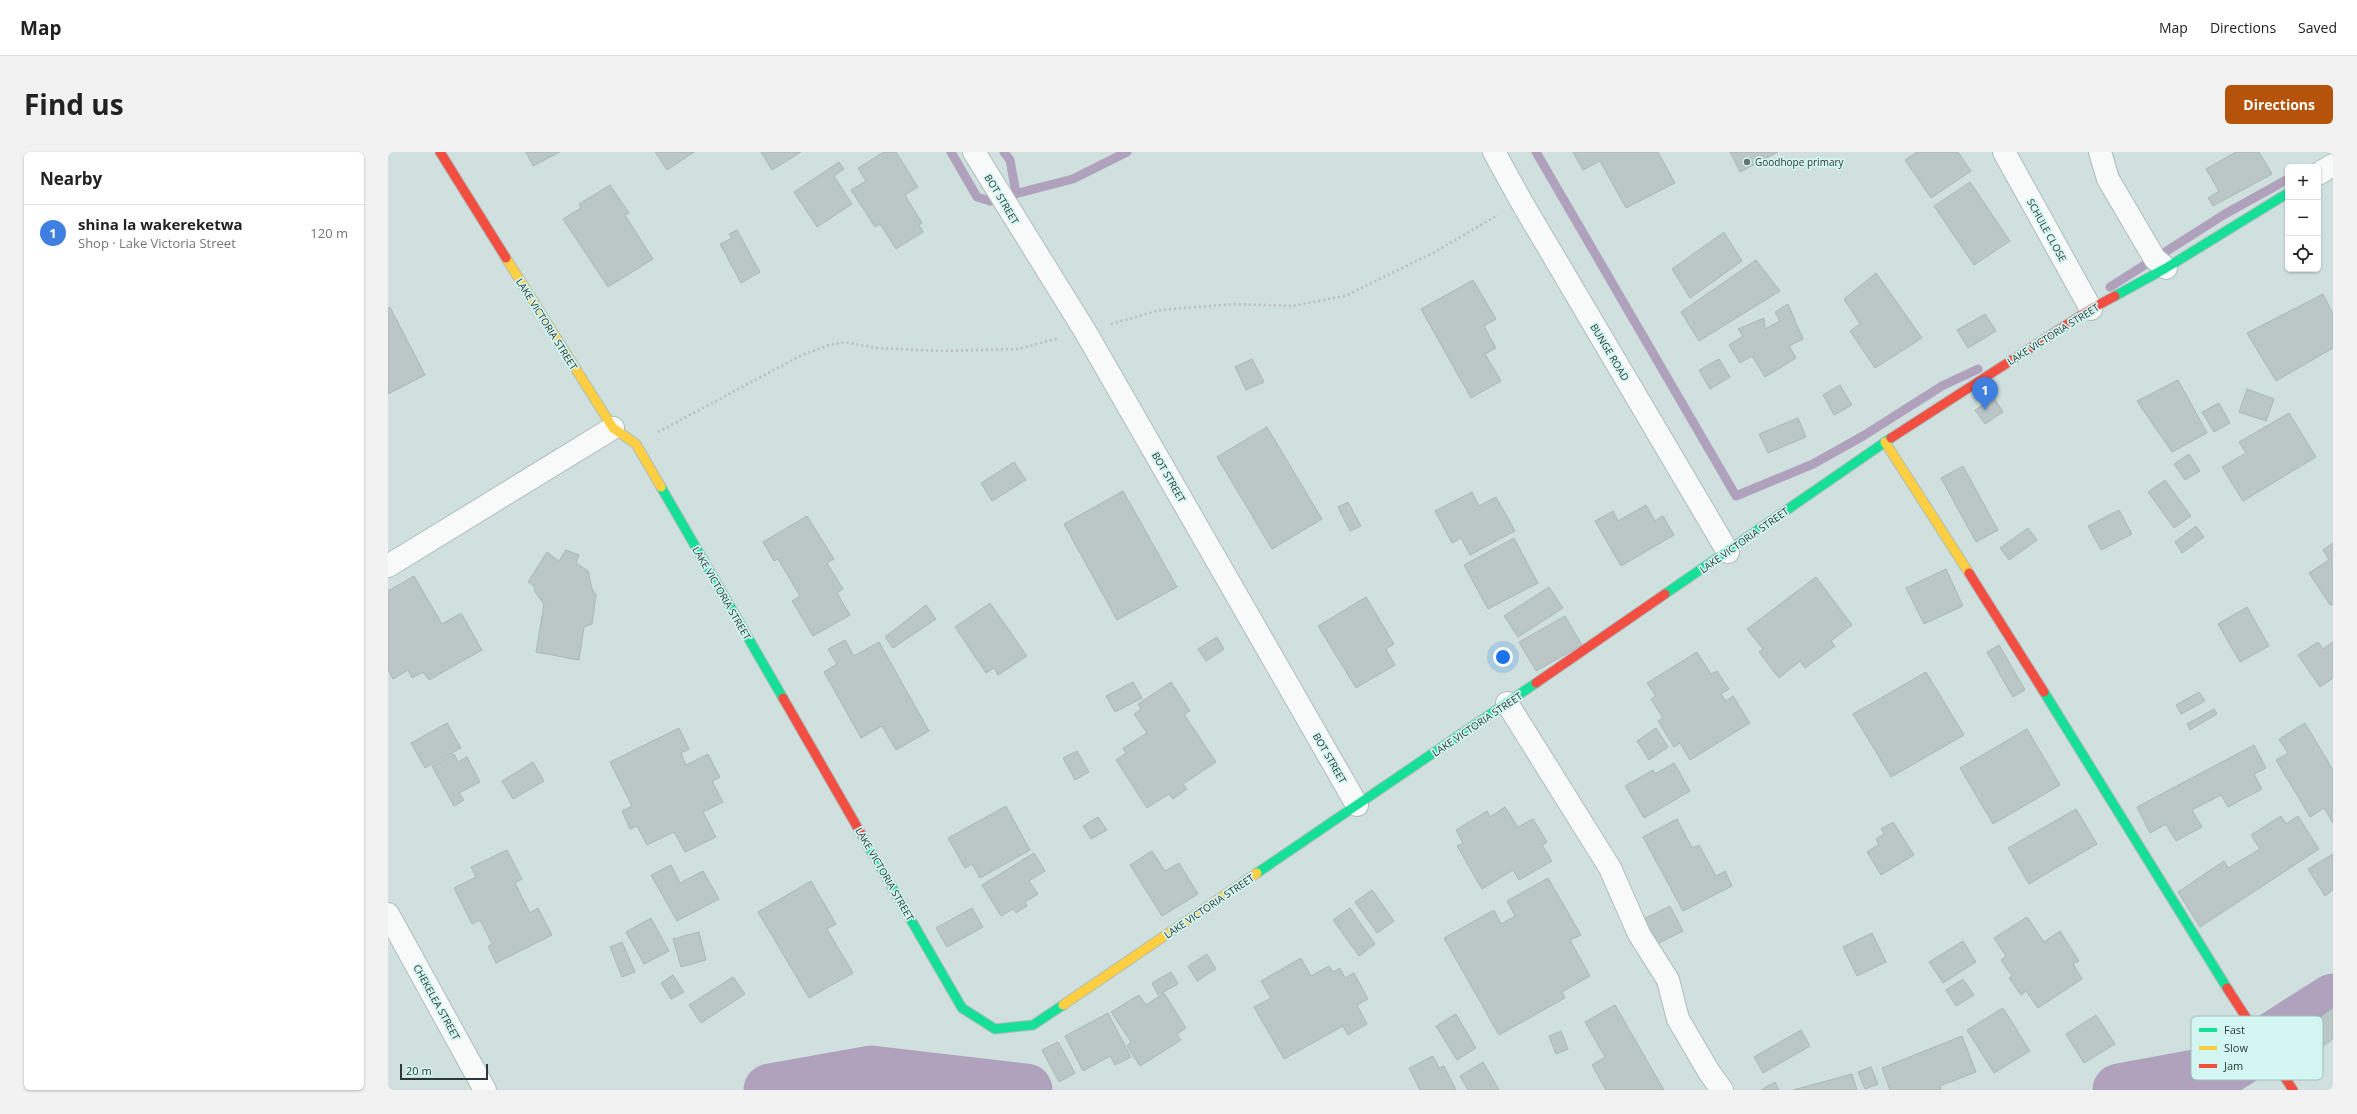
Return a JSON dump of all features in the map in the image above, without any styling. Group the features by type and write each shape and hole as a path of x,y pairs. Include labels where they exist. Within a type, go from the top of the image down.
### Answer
{"street":[{"name":"LAKE VICTORIA STREET","path":"440,152 613,428 636,444 962,1008 995,1029 1033,1025 1728,552 1885,442 2090,309 2166,268 2285,195"},
{"name":"BOT STREET","path":"974,152 1004,204 1085,331 1358,805"},
{"name":"BUNGE ROAD","path":"1494,152 1525,208 1728,552"},
{"name":"SCHULE CLOSE","path":"2004,152 2090,309"},
{"path":"2100,152 2108,179 2155,259 2166,268"},
{"path":"2321,172 2333,165"},
{"path":"388,566 613,428"},
{"path":"1885,442 2034,676 2244,1016"},
{"path":"1507,703 1610,868 1640,934 1668,980 1678,1019 1709,1072 1722,1090"},
{"name":"CHEKELEA STREET","path":"388,914 485,1090"},
{"path":"2286,1080 2293,1090"}],"building":[{"path":"526,152 560,152 533,166"},
{"path":"655,152 694,152 667,170"},
{"path":"761,152 801,152 772,170"},
{"path":"884,152 896,152 918,187 905,195 922,223 919,225 923,232 896,249 880,224 875,227 851,190 866,181 858,168"},
{"path":"1573,152 1658,152 1675,183 1626,208 1600,161 1583,170"},
{"name":"Goodhope primary","path":"1730,152 1778,152 1740,172"},
{"path":"1917,152 1958,152 1971,171 1931,198 1905,160"},
{"path":"2236,152 2259,152 2272,174 2213,206 2208,198 2219,191 2206,169"},
{"path":"839,162 844,169 834,176 852,204 817,227 794,192"},
{"path":"1970,182 2010,241 1974,265 1934,206"},
{"path":"610,185 629,213 625,215 653,259 608,287 563,219 581,208 579,204"},
{"path":"737,230 760,272 741,283 720,244 732,238 729,234"},
{"path":"1724,232 1742,261 1690,298 1672,269"},
{"path":"1756,260 1780,291 1699,341 1681,312"},
{"path":"1876,273 1922,338 1875,368 1850,331 1860,324 1844,299"},
{"path":"1473,280 1496,319 1484,326 1496,348 1485,354 1501,381 1471,398 1421,309"},
{"path":"2323,294 2333,314 2333,348 2276,381 2247,333"},
{"path":"1788,304 1803,339 1789,346 1796,358 1765,377 1752,356 1740,363 1729,345 1743,336 1738,329 1764,318 1765,329 1780,321 1775,312"},
{"path":"390,307 425,375 388,394 388,308"},
{"path":"1985,314 1996,331 1968,348 1957,330"},
{"path":"1252,359 1264,382 1246,390 1235,367"},
{"path":"1719,359 1730,377 1710,389 1699,370"},
{"path":"2178,380 2207,433 2172,452 2137,401"},
{"path":"1840,385 1852,405 1834,415 1823,395"},
{"path":"2247,389 2274,399 2266,421 2239,412"},
{"path":"1994,398 2003,412 1985,424 1975,410"},
{"path":"2219,403 2230,423 2214,432 2202,412"},
{"path":"2289,413 2316,457 2243,501 2222,467 2246,453 2239,442"},
{"path":"1798,418 1806,437 1768,453 1759,434"},
{"path":"1267,427 1322,519 1272,549 1217,457"},
{"path":"2189,454 2200,471 2185,480 2174,464"},
{"path":"1014,462 1026,480 992,501 981,483"},
{"path":"1963,466 1998,530 1976,542 1941,478"},
{"path":"2165,480 2191,516 2174,528 2148,492"},
{"path":"1123,491 1177,587 1117,620 1064,524"},
{"path":"1472,492 1479,506 1496,497 1515,531 1470,555 1461,538 1452,543 1435,511"},
{"path":"1348,502 1361,526 1350,531 1338,507"},
{"path":"1646,505 1655,521 1663,516 1674,535 1621,566 1595,521 1613,511 1618,521"},
{"path":"2119,510 2132,534 2101,550 2088,526"},
{"path":"807,516 834,559 827,563 843,589 837,593 850,615 813,636 792,601 800,596 778,559 774,561 763,542"},
{"path":"2196,526 2204,537 2182,553 2175,542"},
{"path":"2028,528 2037,540 2009,560 2000,548"},
{"path":"1514,538 1538,583 1488,609 1464,565"},
{"path":"2333,543 2333,604 2330,605 2309,573 2329,560 2323,550"},
{"path":"566,550 579,555 576,563 588,571 592,589 596,595 592,624 584,627 579,660 536,652 544,604 535,592 534,586 528,582 547,552 559,561"},
{"path":"1946,569 1963,606 1924,624 1906,588"},
{"path":"414,576 442,624 461,613 482,650 429,680 423,672 412,678 408,670 393,679 388,670 388,591"},
{"path":"1816,577 1852,625 1831,641 1835,646 1805,668 1800,661 1779,678 1759,652 1763,649 1747,629"},
{"path":"1549,587 1563,608 1518,637 1504,616"},
{"path":"1366,597 1394,644 1386,649 1395,665 1356,688 1318,626"},
{"path":"990,603 1027,656 998,675 994,668 986,673 955,627"},
{"path":"926,605 936,619 893,648 885,637"},
{"path":"2247,607 2269,646 2240,662 2218,624"},
{"path":"1565,616 1582,645 1536,671 1519,642"},
{"path":"1217,637 1224,649 1206,661 1198,649"},
{"path":"845,640 854,656 879,642 929,731 896,750 882,726 861,738 824,672 837,664 828,649"},
{"path":"2318,642 2323,649 2333,642 2333,678 2320,687 2298,655"},
{"path":"1999,645 2025,690 2013,697 1987,652"},
{"path":"1697,652 1711,674 1717,671 1729,689 1721,694 1726,701 1733,696 1750,723 1690,760 1680,743 1674,747 1658,721 1663,718 1651,699 1656,696 1647,683"},
{"path":"1926,672 1964,735 1891,777 1853,714"},
{"path":"1133,682 1142,698 1115,712 1106,696"},
{"path":"1171,682 1190,711 1184,714 1216,762 1183,784 1187,789 1173,799 1169,794 1147,808 1116,760 1126,753 1123,748 1147,733 1134,714 1141,709 1138,704"},
{"path":"2199,692 2205,701 2181,714 2176,705"},
{"path":"2214,709 2217,714 2190,730 2187,724"},
{"path":"447,723 461,748 425,768 411,743"},
{"path":"2305,723 2333,770 2333,823 2324,808 2310,817 2276,760 2288,753 2279,739"},
{"path":"679,728 689,749 681,753 686,765 708,754 720,777 712,781 723,802 703,812 716,837 685,852 674,832 647,845 637,826 630,829 622,811 632,806 610,762"},
{"path":"1656,728 1668,747 1649,760 1637,741"},
{"path":"2027,729 2060,785 1993,824 1960,768"},
{"path":"2254,745 2266,768 2254,774 2262,789 2228,807 2221,795 2192,810 2202,827 2176,841 2166,824 2150,833 2137,807"},
{"path":"1077,751 1089,772 1075,780 1063,758"},
{"path":"454,754 458,762 467,757 480,782 459,793 464,800 454,806 432,766"},
{"path":"533,762 544,781 513,799 502,781"},
{"path":"1674,763 1690,791 1644,818 1625,786 1653,770 1655,774"},
{"path":"1006,806 1030,850 980,878 972,864 965,868 948,838"},
{"path":"1505,807 1518,827 1533,819 1547,842 1542,845 1552,861 1519,880 1513,870 1482,889 1457,846 1463,843 1456,830 1487,811 1490,817"},
{"path":"2076,809 2097,844 2029,884 2008,848"},
{"path":"2281,816 2286,824 2298,816 2319,849 2200,927 2178,892 2224,861 2228,868 2260,849 2251,835"},
{"path":"1098,817 1107,830 1091,839 1083,826"},
{"path":"1677,819 1692,848 1699,845 1716,876 1725,871 1732,886 1683,911 1643,837"},
{"path":"1893,822 1914,855 1881,875 1867,852 1879,844 1876,839 1884,834 1881,829"},
{"path":"507,850 522,879 515,883 530,913 538,908 552,935 496,963 488,946 492,944 480,920 472,924 454,888 476,877 471,867"},
{"path":"1152,851 1165,871 1179,863 1198,894 1162,916 1130,865"},
{"path":"1034,853 1045,871 1029,881 1038,894 1025,902 1027,906 1016,913 1013,909 1001,916 982,885"},
{"path":"2333,854 2333,890 2325,896 2308,869"},
{"path":"671,865 680,883 703,871 719,899 677,921 651,875"},
{"path":"1548,878 1581,935 1570,940 1590,976 1562,992 1565,998 1499,1035 1444,938 1494,910 1501,924 1515,916 1507,901"},
{"path":"811,881 836,924 827,929 853,973 809,998 758,912"},
{"path":"1372,890 1394,921 1377,933 1355,902"},
{"path":"1670,906 1683,931 1657,944 1644,919"},
{"path":"972,908 983,927 947,947 936,928"},
{"path":"1350,908 1375,944 1359,956 1333,920"},
{"path":"2027,917 2044,942 2060,931 2079,961 2073,964 2082,979 2038,1008 2026,991 2021,995 2009,978 2012,976 2001,960 2006,956 1994,938"},
{"path":"651,918 669,951 644,964 626,932"},
{"path":"699,932 706,960 681,967 673,939"},
{"path":"1872,933 1886,962 1857,976 1843,947"},
{"path":"1963,941 1976,962 1943,983 1929,962"},
{"path":"622,942 635,972 622,977 610,947"},
{"path":"1207,954 1216,969 1197,981 1188,966"},
{"path":"1301,958 1311,976 1329,966 1333,972 1340,968 1345,978 1354,973 1368,999 1357,1005 1367,1024 1348,1035 1343,1026 1284,1059 1254,1007 1271,998 1261,981"},
{"path":"1171,972 1178,984 1158,995 1152,983"},
{"path":"673,975 684,992 671,999 661,983"},
{"path":"733,977 745,994 701,1023 689,1005"},
{"path":"1963,979 1974,995 1956,1006 1946,990"},
{"path":"1164,993 1186,1028 1177,1034 1181,1040 1140,1066 1127,1046 1131,1042 1111,1012 1139,995 1146,1005"},
{"path":"1615,1005 1664,1090 1606,1090 1592,1065 1605,1057 1585,1022"},
{"path":"2003,1008 2030,1051 1994,1073 1967,1030"},
{"path":"2333,1008 2333,1039 2323,1046 2323,1016"},
{"path":"1108,1013 1131,1057 1115,1065 1110,1056 1083,1071 1065,1036"},
{"path":"1456,1014 1476,1048 1457,1060 1436,1026"},
{"path":"2096,1015 2115,1044 2084,1063 2066,1034"},
{"path":"1801,1030 1810,1046 1763,1073 1754,1057"},
{"path":"1561,1031 1568,1049 1556,1054 1549,1036"},
{"path":"1962,1036 1976,1072 1940,1086 1941,1090 1890,1090 1882,1068"},
{"path":"1058,1042 1075,1073 1059,1082 1042,1050"},
{"path":"1433,1056 1439,1068 1444,1066 1456,1090 1420,1090 1409,1068"},
{"path":"1483,1062 1499,1090 1468,1090 1460,1076"},
{"path":"1871,1067 1878,1084 1865,1089 1858,1072"},
{"path":"1852,1074 1857,1090 1793,1090"},
{"path":"1775,1082 1779,1090 1761,1090"}],"waterway":[{"path":"951,152 977,197 990,201"},
{"path":"1004,152 1010,160 1016,193"},
{"path":"1007,196 1073,179 1127,152"},
{"path":"1536,152 1736,496 1813,464 1863,436 1942,386 1978,369"},
{"path":"2110,287 2225,214 2285,181"},
{"path":"2308,1016 2333,1000"},
{"path":"770,1090 871,1072 1026,1090"},
{"path":"2119,1090 2191,1077"}],"traffic: fast":[{"path":"2115,296 2166,268 2285,195"},
{"path":"1665,594 1891,438"},
{"path":"661,487 783,698"},
{"path":"1257,873 1536,683"},
{"path":"2044,692 2227,988"},
{"path":"867,844 962,1008 995,1029 1033,1025 1063,1005"}],"traffic: slow":[{"path":"506,258 613,428 636,444 661,487"},
{"path":"1885,442 1969,573"},
{"path":"1063,1005 1257,873"}],"traffic: jam":[{"path":"440,152 506,258"},
{"path":"1891,438 2091,309 2115,296"},
{"path":"1969,573 2044,692"},
{"path":"1536,683 1665,594"},
{"path":"783,698 867,844"},
{"path":"2227,988 2245,1016"},
{"path":"2287,1080 2293,1090"}],"place":[{"name":"Goodhope primary","path":"1747,162"},
{"name":"shina la wakereketwa","path":"1985,410"}]}
